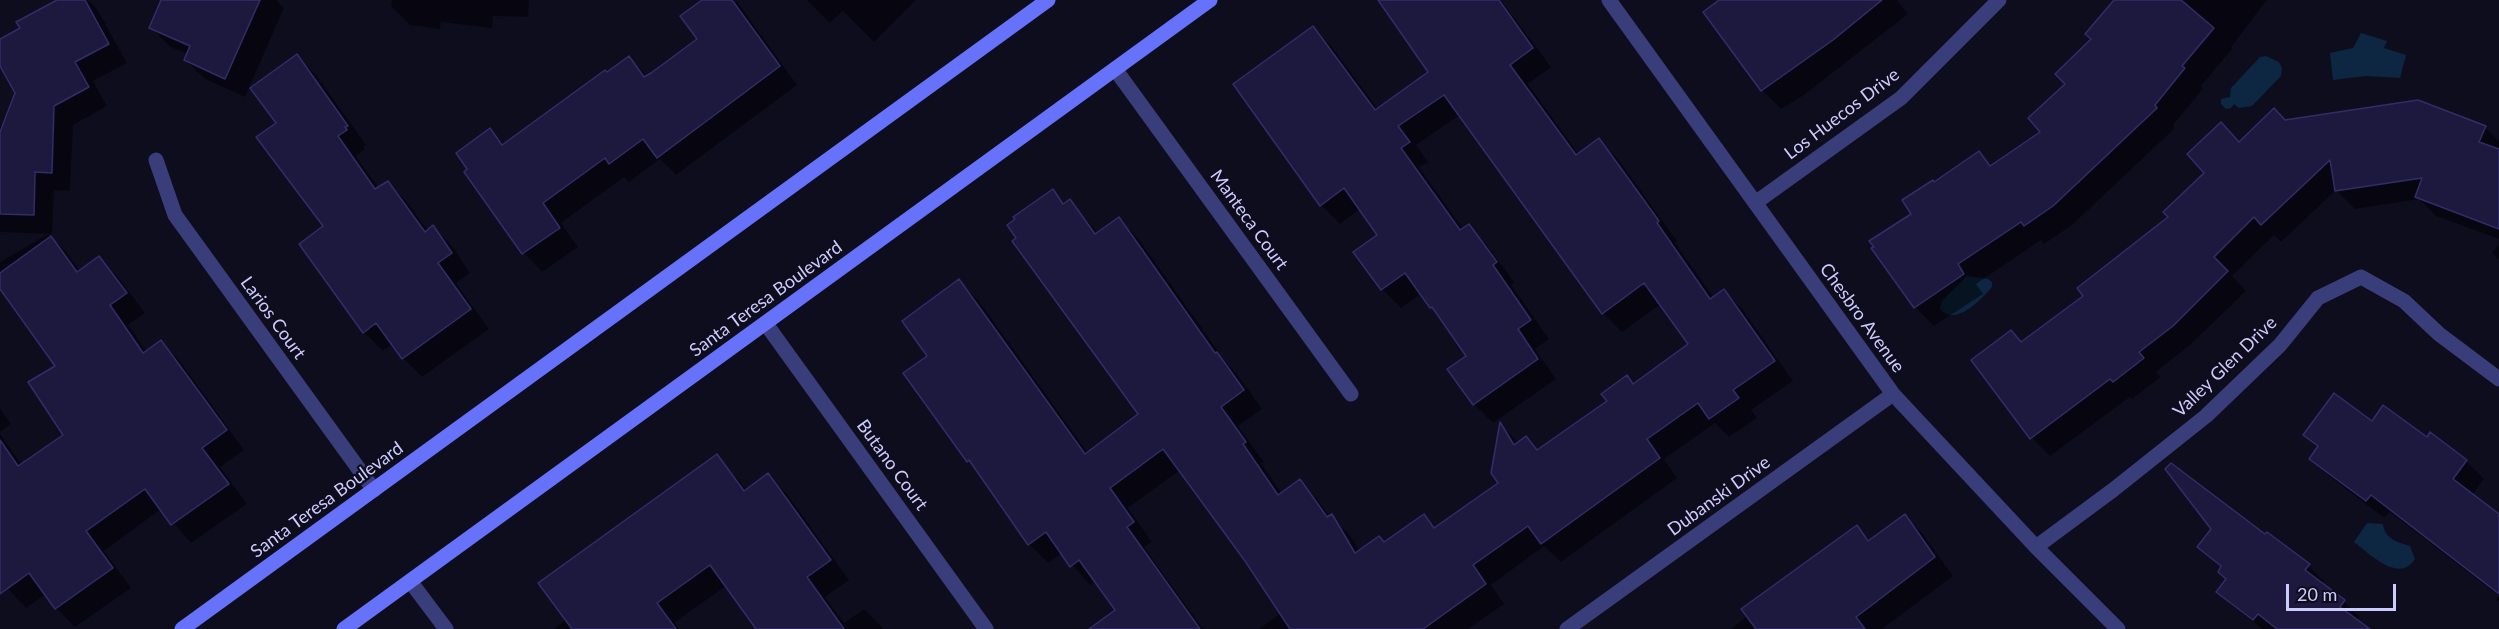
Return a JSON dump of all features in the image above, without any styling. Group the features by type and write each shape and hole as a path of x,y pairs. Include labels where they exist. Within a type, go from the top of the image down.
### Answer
{"main road":[{"name":"Santa Teresa Boulevard","path":"182,629 1048,0"},
{"name":"Santa Teresa Boulevard","path":"344,629 1210,0"}],"street":[{"name":"Chesbro Avenue","path":"1609,0 1893,394 2036,547 2118,629"},
{"name":"Los Huecos Drive","path":"1755,203 1901,98 1999,0"},
{"name":"Manteca Court","path":"1115,69 1351,394"},
{"name":"Larios Court","path":"156,160 175,214 374,490"},
{"name":"Valley Glen Drive","path":"2036,547 2113,490 2206,416 2280,345 2318,298 2361,277 2404,301 2439,334 2499,379"},
{"name":"Butano Court","path":"766,324 986,629"},
{"name":"Dubanski Drive","path":"1568,629 1893,394"},
{"path":"410,581 446,629"}],"water":[{"path":"2361,33 2387,41 2384,48 2406,55 2400,78 2366,76 2333,80 2330,53 2353,48"},
{"path":"2266,56 2279,62 2282,68 2281,76 2252,106 2239,108 2234,104 2231,108 2226,109 2221,104 2221,99 2230,97 2231,88 2260,57"},
{"path":"1967,276 1988,279 1992,282 1992,287 1968,310 1952,315 1946,314 1940,308 1942,301"},
{"path":"2367,523 2383,524 2389,536 2410,546 2415,559 2401,569 2393,568 2368,553 2354,542"}],"building":[{"path":"57,0 85,0 109,44 75,62 89,87 54,106 52,173 35,172 34,215 0,214 0,132 15,93 0,66 0,39 20,28 16,22"},
{"path":"161,0 260,0 225,79 184,60 190,46 149,28"},
{"path":"702,0 732,0 780,66 657,158 643,139 609,164 605,158 543,203 560,228 522,254 464,172 467,169 456,153 490,128 502,145 605,70 607,72 629,56 644,77 651,73 697,39 680,16"},
{"path":"1378,0 1499,0 1533,48 1510,65 1576,155 1599,138 1659,221 1657,223 1710,299 1724,289 1775,361 1733,390 1739,398 1709,419 1698,403 1647,439 1660,458 1541,544 1528,526 1473,565 1486,584 1423,629 1290,629 1245,561 1163,449 1110,488 1134,522 1127,527 1200,629 1089,629 1115,610 1079,560 1070,567 1046,532 1028,545 969,460 967,462 903,373 927,356 902,321 959,279 1085,454 1138,414 1012,241 1016,238 1007,225 1015,219 1013,217 1053,189 1063,204 1070,199 1095,234 1119,217 1215,353 1217,352 1244,390 1221,407 1246,442 1243,444 1278,495 1300,479 1327,517 1332,514 1355,553 1379,536 1384,542 1424,514 1434,528 1498,483 1491,473 1500,422 1514,445 1526,436 1537,450 1607,401 1601,394 1627,375 1633,384 1688,344 1644,283 1602,314 1444,95 1398,126 1410,142 1401,148 1460,230 1469,224 1497,262 1493,265 1531,320 1518,329 1538,359 1473,405 1447,369 1466,356 1432,307 1430,308 1405,273 1381,290 1353,252 1377,235 1344,188 1320,206 1233,84 1313,26 1375,110 1428,72"},
{"path":"1719,0 1882,0 1833,40 1761,91 1703,12"},
{"path":"2114,0 2181,0 2214,28 2182,66 2185,68 2155,105 2157,108 2053,206 2024,226 2021,222 1958,264 1964,274 1914,308 1871,248 1874,247 1869,241 1911,214 1902,200 1933,180 1934,182 1979,151 1990,166 2040,132 2028,118 2065,84 2055,74 2091,39 2085,34"},
{"path":"297,54 348,126 345,127 347,130 338,136 375,189 388,181 425,232 433,225 452,253 438,263 471,309 402,359 376,323 363,333 299,244 323,226 256,137 276,123 250,88"},
{"path":"2418,100 2486,126 2479,142 2499,149 2499,229 2415,197 2422,178 2335,191 2330,160 2261,225 2254,217 2214,257 2228,271 2173,326 2139,352 2144,358 2113,382 2110,379 2030,439 1971,360 2011,330 2021,342 2083,296 2077,288 2168,217 2163,212 2204,173 2187,154 2221,122 2239,142 2274,108 2285,120"},
{"path":"51,236 77,272 99,256 127,293 110,305 143,353 161,340 227,430 202,448 229,484 171,525 145,489 86,531 113,568 55,609 29,573 0,594 0,440 18,466 63,435 28,382 55,366 0,289 0,273"},
{"path":"2334,393 2372,421 2383,405 2427,437 2430,432 2467,460 2453,479 2499,514 2499,594 2371,495 2366,501 2309,459 2318,446 2303,435"},
{"path":"717,454 744,491 768,473 831,560 807,577 844,629 756,629 710,565 657,603 676,629 572,629 538,583"},
{"path":"2171,463 2265,534 2267,532 2310,564 2305,570 2345,600 2340,607 2370,629 2277,629 2258,614 2253,620 2216,592 2226,579 2218,572 2221,566 2197,547 2211,529 2165,469"},
{"path":"1905,514 1935,557 1856,617 1865,629 1756,629 1741,609 1857,525 1868,541"}]}
